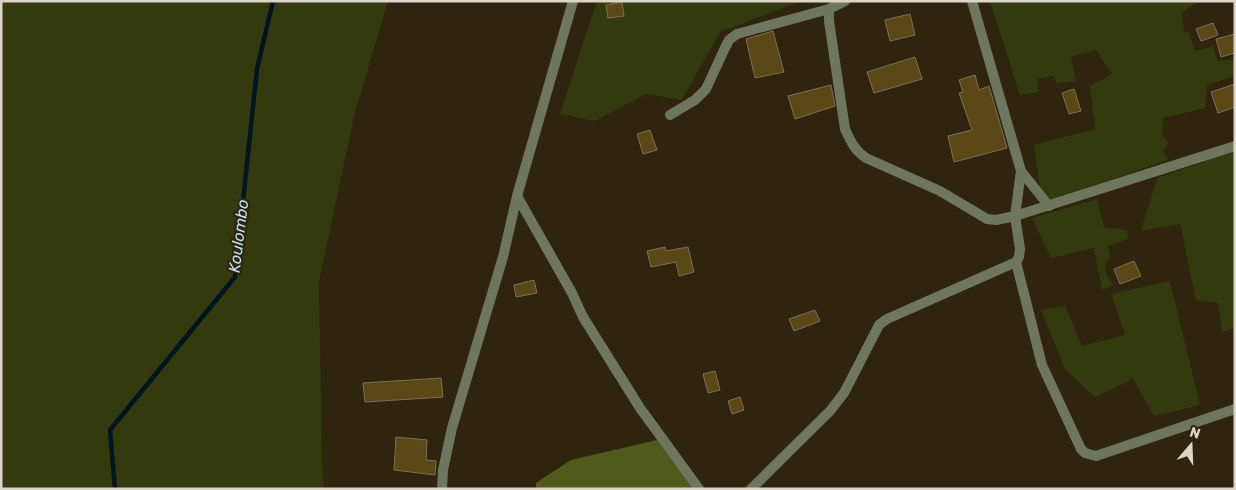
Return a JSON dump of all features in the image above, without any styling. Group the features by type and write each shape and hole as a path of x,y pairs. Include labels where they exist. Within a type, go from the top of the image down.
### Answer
{"street":[{"path":"442,489 443,470 452,428 503,257 517,196 573,1"},
{"path":"670,114 695,100 706,89 729,40 737,34 828,9 844,1"},
{"path":"972,1 1021,171 1049,206"},
{"path":"828,9 846,129 857,152 866,158 940,191 987,218 996,220 1015,216 1235,146"},
{"path":"751,489 830,411 844,393 879,325 888,319 1016,262 1020,249 1015,216 1021,171"},
{"path":"517,196 572,293 583,317 648,420 699,489"},
{"path":"1016,262 1042,365 1080,449 1085,453 1096,456 1235,409"}],"green space":[{"path":"1,1 388,1 354,116 319,282 324,489 1,489"},
{"path":"597,1 801,1 720,32 682,100 646,94 595,121 560,114"},
{"path":"990,1 1198,1 1182,13 1184,32 1189,33 1195,51 1213,46 1218,61 1235,59 1235,76 1207,85 1205,108 1163,118 1162,134 1168,143 1163,151 1168,160 1051,200 1040,187 1034,145 1095,129 1090,86 1112,74 1096,50 1071,57 1076,81 1056,83 1054,76 1037,79 1039,92 1020,95"},
{"path":"1235,151 1235,328 1222,332 1218,303 1196,300 1180,224 1141,231 1157,178"},
{"path":"1097,199 1104,227 1127,230 1128,239 1108,246 1110,258 1105,264 1106,273 1113,285 1102,290 1094,248 1051,258 1032,218"},
{"path":"1170,281 1200,405 1154,416 1133,379 1095,397 1065,369 1041,310 1065,306 1082,346 1125,335 1111,294"},
{"path":"657,440 693,489 536,489 536,483 571,460"}],"building":[{"path":"622,2 624,16 608,18 606,5"},
{"path":"910,14 915,35 890,41 885,20"},
{"path":"1213,23 1218,35 1201,41 1196,29"},
{"path":"773,31 784,72 755,78 746,39"},
{"path":"1235,34 1235,53 1221,57 1216,39"},
{"path":"915,57 922,79 874,93 867,72"},
{"path":"975,75 979,90 989,86 1007,148 954,162 948,136 972,130 959,93 963,92 959,80"},
{"path":"1235,84 1235,107 1218,113 1211,92"},
{"path":"831,85 835,106 795,119 788,96"},
{"path":"1074,89 1081,111 1069,114 1062,93"},
{"path":"650,130 657,150 643,154 637,134"},
{"path":"665,247 666,251 688,247 694,272 679,276 676,262 651,267 647,251"},
{"path":"1134,261 1141,276 1120,284 1114,269"},
{"path":"534,280 537,293 516,297 514,285"},
{"path":"815,310 820,321 794,331 789,319"},
{"path":"715,371 720,390 708,393 703,374"},
{"path":"441,378 443,397 365,402 363,383"},
{"path":"740,397 744,410 732,414 728,401"},
{"path":"396,437 427,440 426,460 436,461 435,475 394,470"}],"waterway":[{"name":"Koulombo","path":"115,489 110,430 235,277 257,69 273,1"}]}
